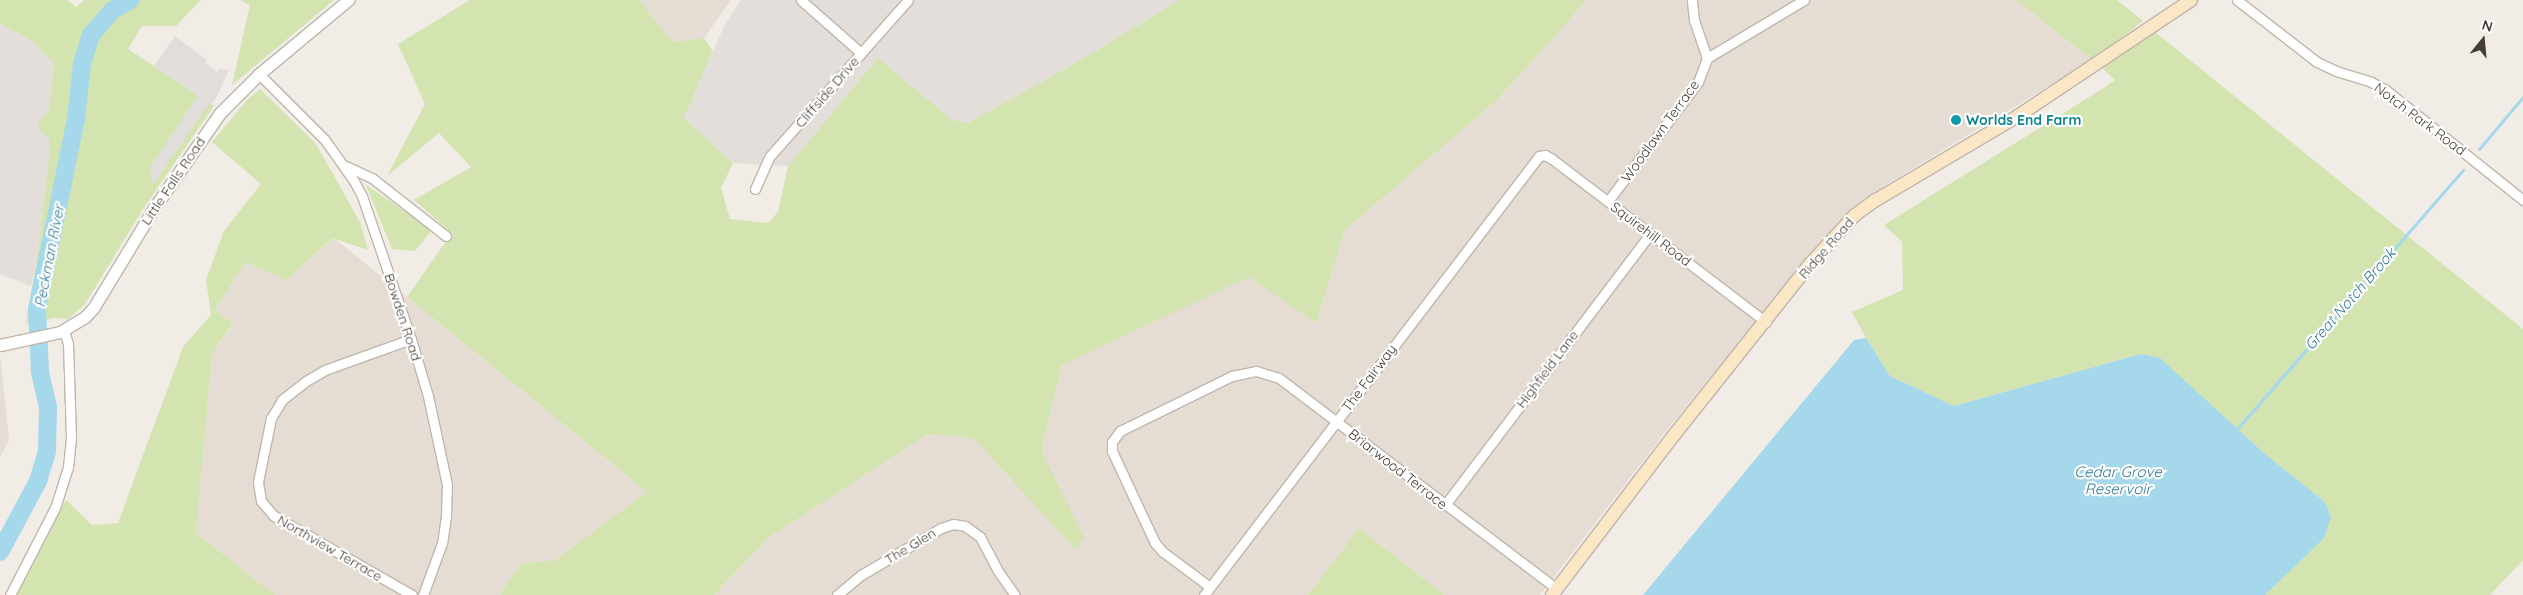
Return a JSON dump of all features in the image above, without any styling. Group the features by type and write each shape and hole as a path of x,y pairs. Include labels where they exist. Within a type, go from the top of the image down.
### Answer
{"main road":[{"name":"Ridge Road","path":"1554,592 1674,435 1824,247 1855,215 1876,200 2018,116 2191,0"}],"street":[{"name":"Little Falls Road","path":"0,345 60,332 78,322 94,307 131,244 210,125 232,99 259,74 348,0"},
{"path":"800,0 861,53"},
{"name":"Cliffside Drive","path":"755,189 770,156 908,0"},
{"path":"1692,0 1694,20 1707,58 1804,0"},
{"name":"Notch Park Road","path":"2237,0 2317,62 2336,71 2371,82 2386,90 2523,200"},
{"name":"Woodlawn Terrace","path":"1608,201 1698,82 1707,58"},
{"name":"Bowden Road","path":"259,74 325,140 346,166 362,196 411,339 428,396 447,484 446,516 442,544 423,595"},
{"name":"Squirehill Road","path":"1534,160 1542,156 1549,156 1766,322"},
{"name":"The Fairway","path":"1204,595 1534,160"},
{"path":"346,166 372,178 446,236"},
{"name":"Highfield Lane","path":"1444,505 1650,234"},
{"path":"10,595 55,508 68,467 71,428 68,344 60,332"},
{"name":"Northview Terrace","path":"411,339 325,370 306,381 282,400 271,418 258,482 261,502 274,516 412,595"},
{"name":"Briarwood Terrace","path":"1210,587 1163,552 1151,536 1112,451 1113,438 1125,429 1232,376 1256,371 1279,378 1554,592"},
{"name":"The Glen","path":"837,595 861,576 941,528 953,524 971,528 980,537 998,570 1015,595"}],"shaded area":[{"path":"639,0 731,0 704,38 673,42"},
{"path":"741,0 1180,0 1079,61 968,123 952,120 878,58 788,166 733,163 684,118 725,24"},
{"path":"1587,0 2016,0 2092,60 1887,184 1846,215 1665,432 1540,595 1444,595 1359,528 1308,595 714,595 768,538 928,434 973,438 1075,549 1084,537 1041,450 1062,365 1249,276 1316,322 1345,230 1496,101"},
{"path":"0,23 33,42 54,64 49,112 39,121 49,139 49,158 38,252 31,286 0,274"},
{"path":"175,36 207,60 205,63 217,72 220,69 229,70 216,98 201,115 153,185 150,167 197,97 196,94 154,66"},
{"path":"334,238 647,492 555,560 520,564 500,595 275,595 196,533 212,355 232,324 215,310 245,262 286,280"},
{"path":"0,355 9,440 0,457"}],"green space":[{"path":"0,0 67,0 76,7 84,0 201,0 176,26 142,26 128,49 214,106 143,209 85,304 68,319 54,318 26,323 38,252 49,158 49,139 38,128 39,121 49,111 54,64 33,42 0,23"},
{"path":"240,0 334,0 232,85 250,5"},
{"path":"470,0 639,0 673,42 704,38 713,51 684,118 733,163 721,188 730,219 768,223 778,212 788,166 878,58 952,120 968,123 1079,61 1180,0 1587,0 1496,101 1345,230 1316,323 1249,277 1062,365 1041,450 1084,537 1075,549 973,438 928,434 768,538 714,595 500,595 520,564 555,560 647,492 407,297 452,233 414,200 471,167 439,133 387,176 425,104 398,44"},
{"path":"2016,0 2117,0 2143,21 2092,60"},
{"path":"2155,32 2523,329 2523,560 2490,595 2265,595 2323,538 2326,503 2265,454 2160,359 2141,354 1954,406 1890,376 1866,338 1852,312 1903,290 1902,242 1884,225 2115,80 2102,68"},
{"path":"260,89 316,144 360,222 368,250 333,238 286,280 245,262 215,310 232,323 212,355 196,533 275,595 17,595 66,500 92,525 118,523 183,347 211,315 206,280 224,231 261,184 212,142 247,100"},
{"path":"366,185 432,230 415,251 392,249"},
{"path":"1359,528 1444,595 1308,595"}],"water":[{"name":"Cedar Grove Reservoir","path":"1866,338 1890,376 1954,406 2141,354 2160,358 2265,454 2326,503 2331,518 2324,538 2265,595 1643,595 1854,340"}],"waterway":[{"name":"Peckman River","path":"0,552 38,481 47,451 48,407 40,371 37,309 76,119 82,64 91,35 113,10 130,0"},
{"name":"Great Notch Brook","path":"2479,149 2523,97"},
{"name":"Great Notch Brook","path":"2237,429 2463,170"}],"place":[{"name":"Worlds End Farm","path":"1956,120"}]}
